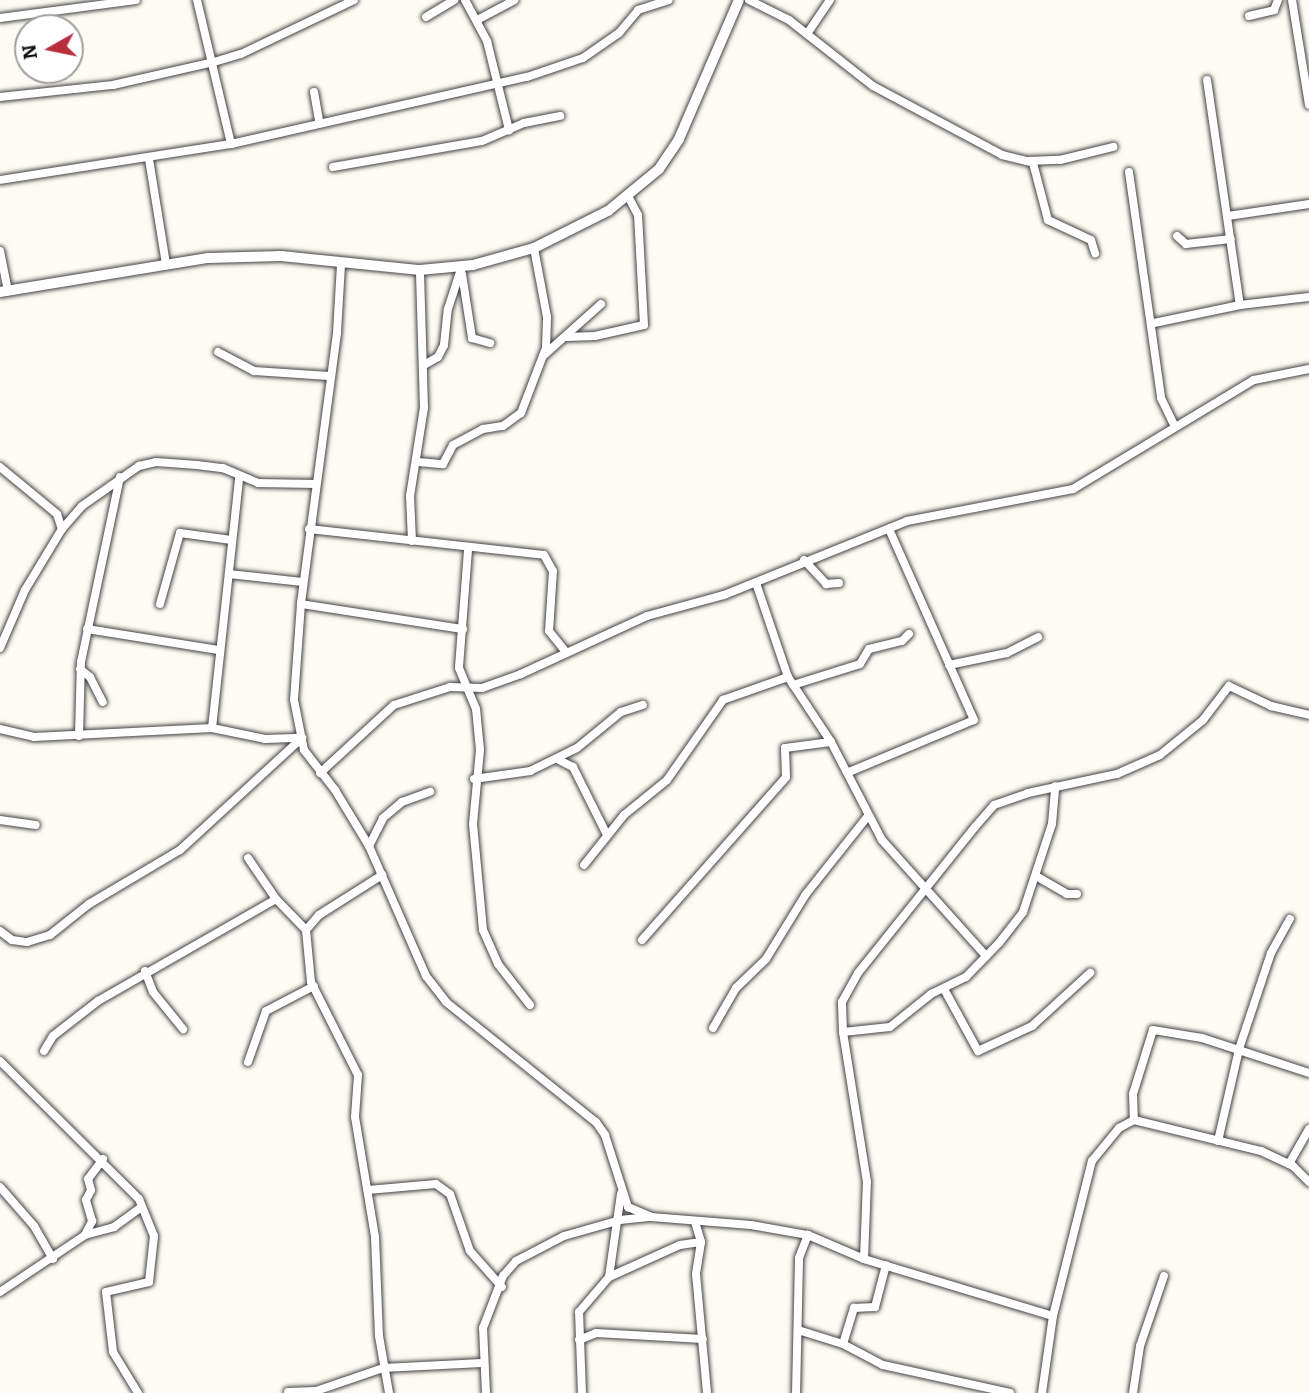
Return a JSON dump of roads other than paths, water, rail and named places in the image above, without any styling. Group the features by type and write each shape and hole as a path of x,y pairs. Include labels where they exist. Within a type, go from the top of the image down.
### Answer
{"street":[{"path":"0,18 136,0"},
{"path":"197,0 214,62 231,144"},
{"path":"0,97 58,94 214,62 241,54 354,0"},
{"path":"426,17 454,0"},
{"path":"465,0 492,11"},
{"path":"465,0 479,19 500,84 509,130"},
{"path":"479,19 514,0"},
{"path":"0,180 149,159 231,144 320,121 500,84 583,58 619,33 638,10 668,0"},
{"path":"0,251 4,292 166,264 253,256 420,270 461,267 534,248 628,196 670,156 740,0"},
{"path":"749,0 807,34 873,86 1002,155 1033,163 1048,220 1091,240 1095,253"},
{"path":"807,34 830,0"},
{"path":"1249,16 1274,10 1279,0"},
{"path":"1292,0 1309,101"},
{"path":"1207,80 1240,305"},
{"path":"314,92 320,121"},
{"path":"333,167 482,141 509,130 560,116"},
{"path":"1026,162 1065,159 1113,147"},
{"path":"149,159 166,264"},
{"path":"1129,172 1140,262 1154,323 1161,398 1174,425"},
{"path":"566,337 595,336 644,325 638,215 628,196"},
{"path":"1228,216 1309,204"},
{"path":"1177,236 1186,244 1231,239"},
{"path":"418,462 443,464 461,440 515,419 543,356 547,317 534,248"},
{"path":"341,265 301,604 294,700 304,750 369,846 426,976 446,1002 596,1122 605,1135 628,1207 651,1217"},
{"path":"461,267 472,338 490,343"},
{"path":"424,365 438,356 444,345 448,309 461,267"},
{"path":"412,541 410,496 418,462 424,365 420,270"},
{"path":"1154,323 1240,305 1309,297"},
{"path":"543,356 601,304"},
{"path":"218,352 254,371 329,376"},
{"path":"320,773 394,705 467,685 482,688 521,674 565,651 647,616 756,583 804,560 907,521 993,501 1073,489 1174,425 1254,380 1309,369"},
{"path":"0,648 11,619 62,530 82,506 120,477 156,462 223,468 239,478 287,486 314,484"},
{"path":"0,467 57,514 62,530"},
{"path":"79,736 80,669 120,477"},
{"path":"212,729 218,650 239,478"},
{"path":"309,529 468,550 544,555 553,571 549,631 565,651"},
{"path":"849,772 974,720 889,529"},
{"path":"160,604 180,533 232,540"},
{"path":"468,550 459,667 475,709 480,750 474,779 472,824 483,930 498,964 530,1005"},
{"path":"804,560 826,584 839,583"},
{"path":"229,573 303,582"},
{"path":"756,583 790,681 849,772 868,816 882,840 927,886 986,956"},
{"path":"301,604 463,629"},
{"path":"0,615 11,619"},
{"path":"87,629 218,650"},
{"path":"584,865 607,833 641,797 667,780 723,700 860,664 869,649 902,641 909,634"},
{"path":"949,665 1007,653 1038,637"},
{"path":"80,669 90,677 103,702"},
{"path":"864,1259 867,1182 843,1032 842,1002 858,973 927,886 994,805 1055,786 1117,774 1160,755 1203,720 1229,686 1271,706 1309,715"},
{"path":"474,779 530,771 561,757 621,712 642,705"},
{"path":"0,729 34,737 212,729 265,738 302,738"},
{"path":"0,931 12,940 27,942 50,935 89,904 180,850 302,738"},
{"path":"642,940 786,777 785,748 831,742"},
{"path":"561,757 573,767 607,833"},
{"path":"843,1032 890,1027 966,977 986,956 1023,912 1052,824 1055,786"},
{"path":"369,846 383,818 402,802 430,792"},
{"path":"713,1028 736,988 766,959 806,894 868,816"},
{"path":"0,820 36,825"},
{"path":"248,858 276,899 306,930"},
{"path":"383,875 319,915 306,930 304,944 314,986 358,1075 355,1117 368,1190 383,1368 389,1393"},
{"path":"1036,876 1067,894 1077,894"},
{"path":"44,1051 67,1023 145,971 276,899"},
{"path":"1218,1141 1238,1051 1271,953 1290,919"},
{"path":"145,971 153,992 183,1029"},
{"path":"944,989 978,1051 1032,1026 1090,973"},
{"path":"248,1062 266,1011 314,986"},
{"path":"1134,1120 1137,1072 1153,1030 1202,1038 1309,1073"},
{"path":"0,1061 103,1159 142,1207 153,1236 149,1282 106,1292 113,1352 138,1393"},
{"path":"1042,1393 1053,1317 1093,1161 1119,1128 1134,1120 1261,1151 1289,1164 1309,1182"},
{"path":"1289,1164 1309,1129"},
{"path":"85,1235 92,1221 86,1200 91,1191 88,1179 103,1159"},
{"path":"368,1190 436,1184 450,1194 470,1251 502,1287"},
{"path":"0,1187 34,1226 53,1259"},
{"path":"609,1277 620,1220 621,1188"},
{"path":"0,1292 53,1259 85,1235 114,1227 142,1207"},
{"path":"486,1393 482,1363 483,1328 502,1287 503,1276 516,1261 564,1236 620,1220 651,1217 751,1225 808,1236 864,1259 1053,1317"},
{"path":"695,1222 701,1242 696,1274 707,1393"},
{"path":"796,1393 799,1258 808,1236"},
{"path":"582,1393 579,1312 609,1277 680,1245 701,1242"},
{"path":"843,1344 853,1308 875,1307 886,1265"},
{"path":"1133,1393 1140,1346 1164,1276"},
{"path":"797,1330 843,1344 883,1366 1010,1393"},
{"path":"579,1340 596,1333 703,1339"},
{"path":"288,1392 316,1391 383,1368 482,1363"}]}
